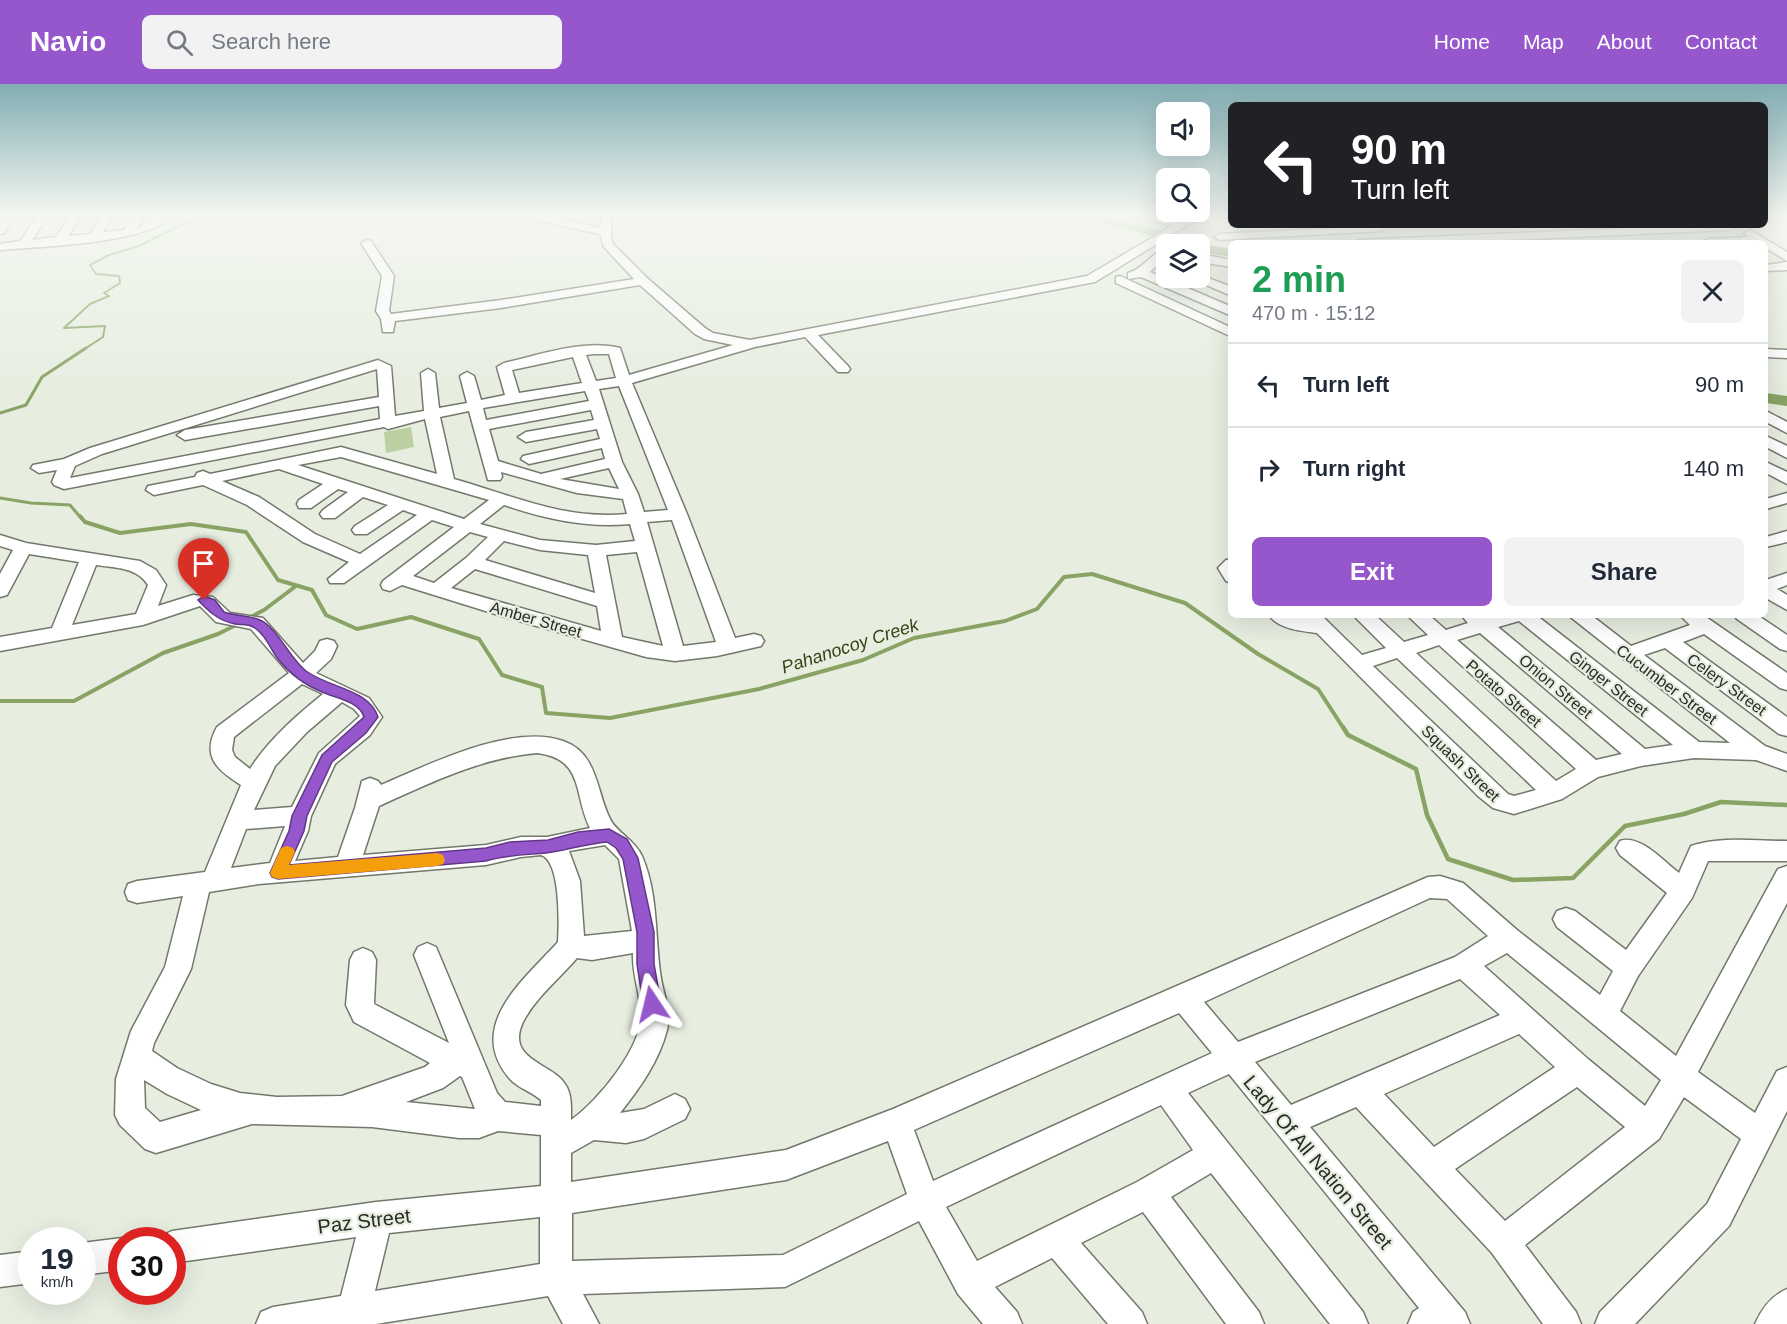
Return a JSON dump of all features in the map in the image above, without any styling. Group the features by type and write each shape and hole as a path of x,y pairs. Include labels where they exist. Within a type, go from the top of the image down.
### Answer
{"street":[{"path":"386,273 388,276 382,311 388,323 643,281"},
{"path":"635,273 700,331 728,341 753,343"},
{"path":"513,399 504,367 591,385 623,379 642,379 651,374 753,343 1080,282 1104,273"},
{"path":"1228,310 1142,273 1114,282 1228,331"},
{"path":"1210,283 1228,290"},
{"path":"809,333 843,369"},
{"path":"68,463 60,482 64,484 513,399 578,353 605,349 615,351 623,379 678,514 728,647"},
{"path":"578,353 591,385 614,462 630,494 675,654"},
{"path":"1768,353 1787,354"},
{"path":"96,451 302,413 346,390 370,365 384,366 388,424"},
{"path":"428,373 432,415 447,483"},
{"path":"465,525 495,496 497,486 467,376"},
{"path":"301,440 302,386"},
{"path":"39,468 68,463 96,451 302,386 346,390 386,399"},
{"path":"254,422 256,401"},
{"path":"480,426 597,404"},
{"path":"1768,415 1787,420"},
{"path":"1768,416 1787,428"},
{"path":"520,418 529,459 539,477"},
{"path":"526,437 602,423"},
{"path":"340,432 341,452"},
{"path":"529,459 608,442"},
{"path":"1768,442 1787,453"},
{"path":"154,490 341,452 495,496 538,511 579,520 678,514"},
{"path":"203,479 206,458"},
{"path":"539,477 614,462"},
{"path":"278,464 465,525 540,545 596,550 644,546"},
{"path":"490,464 595,492 630,494"},
{"path":"1768,469 1787,479"},
{"path":"203,479 253,501 309,538 363,561"},
{"path":"305,504 335,483"},
{"path":"328,514 361,491"},
{"path":"1768,503 1787,498"},
{"path":"362,530 402,504"},
{"path":"337,579 431,513"},
{"name":"Amber Street","path":"465,525 394,582 436,590 613,641 675,654 728,647 754,640"},
{"path":"436,590 472,562 501,534"},
{"path":"1768,541 1787,536"},
{"path":"0,540 23,548 134,565 150,574 157,585 143,619"},
{"path":"0,591 23,548"},
{"path":"596,550 613,641"},
{"path":"59,634 90,558"},
{"path":"472,562 606,602"},
{"path":"1768,587 1787,579"},
{"path":"1768,590 1787,604"},
{"path":"0,644 143,619 193,601 204,600 211,603 219,615 246,622 265,631 284,657 302,675 368,708 371,717 362,729 327,759 299,816 297,831 278,873"},
{"path":"1285,618 1298,624 1317,621"},
{"path":"1366,618 1554,793"},
{"name":"Potato Street","path":"1420,618 1592,770"},
{"path":"1359,663 1442,638 1477,620 1493,618"},
{"name":"Ginger Street","path":"1528,618 1694,750"},
{"name":"Cucumber Street","path":"1582,618 1757,752"},
{"path":"1748,618 1787,644"},
{"name":"Onion Street","path":"1477,620 1641,758"},
{"name":"Squash Street","path":"1317,621 1501,802 1514,805 1554,793 1592,770 1641,758 1694,750 1757,752 1787,763"},
{"path":"1628,654 1667,640 1698,621 1787,683"},
{"name":"Celery Street","path":"1667,640 1787,728"},
{"path":"254,782 231,768 220,753 220,744 225,733 302,675 324,654 327,646"},
{"path":"255,1109 156,1138 130,1114 130,1079 141,1040 178,969 206,882 239,820 254,782 267,760 282,743 339,693"},
{"path":"347,867 369,794 482,755 516,746 541,743 560,747 574,757 584,775 600,825 609,835 622,843 630,858 646,940 646,964 655,1017 647,1050 590,1124"},
{"path":"239,820 299,816"},
{"path":"137,892 278,873 486,855 510,848 548,846 609,835"},
{"path":"548,846 555,850 562,864 571,899 571,946 515,1009 506,1031 509,1051 520,1069 552,1089 556,1095 556,1278 582,1324"},
{"path":"1628,848 1683,891"},
{"path":"1604,1014 1629,968 1683,891 1700,854 1715,850 1787,851"},
{"path":"1503,1242 1648,1128 1780,912 1787,876"},
{"name":"Paz Street","path":"186,1245 376,1218 556,1200 786,1165 896,1123 1184,998 1428,888 1440,887 1454,890 1508,938 1680,1077 1760,1135"},
{"path":"1566,919 1629,968"},
{"path":"273,1324 352,1318 556,1278 785,1271 925,1201 1166,1088 1232,1058 1464,965 1508,938"},
{"path":"571,946 592,948 646,940"},
{"path":"427,955 463,1063 487,1103 498,1116 557,1133 590,1124 615,1129 645,1126 675,1108"},
{"path":"363,960 360,1005 364,1013 463,1063"},
{"path":"1464,965 1578,1070 1648,1128"},
{"name":"Lady Of All Nation Street","path":"1184,998 1287,1122 1440,1320"},
{"path":"1287,1122 1522,1019"},
{"path":"137,1057 149,1068 182,1086 222,1103 255,1109 342,1111 476,1124 498,1116"},
{"path":"342,1111 433,1078 463,1063"},
{"path":"1431,1167 1578,1070"},
{"path":"1612,1324 1718,1215 1787,1081"},
{"path":"1166,1088 1215,1154 1352,1324"},
{"path":"1360,1090 1503,1242 1564,1324"},
{"path":"896,1123 925,1201 970,1282 1005,1324"},
{"path":"970,1282 1148,1193 1215,1154"},
{"path":"1148,1193 1247,1324"},
{"path":"352,1318 376,1218"},
{"path":"1056,1239 1130,1324"},
{"path":"0,1271 18,1269"},
{"path":"1772,1324 1787,1306"}],"green space":[{"path":"411,427 414,447 386,453 384,432"}],"waterway":[{"name":"Pahanocoy Creek","path":"83,350 103,337 105,326 64,328 90,304 109,296 104,293 120,283 119,276 95,273"},
{"name":"Pahanocoy Creek","path":"0,413 26,405 42,377 86,348"},
{"path":"1768,398 1787,401"},
{"name":"Pahanocoy Creek","path":"0,498 31,503 70,505 81,518"},
{"name":"Pahanocoy Creek","path":"80,516 85,522 120,533 191,524 246,532 278,580 312,590 326,615 357,629 411,617 479,639 502,675 542,687 546,713 610,718 759,689 863,660 914,638 1005,621 1037,609 1064,577 1092,574 1185,603 1258,654 1318,689 1344,729"},
{"path":"247,619 264,610 296,586"},
{"path":"0,701 74,701 163,653 218,634 238,624"},
{"name":"Pahanocoy Creek","path":"1343,727 1348,735 1416,769 1427,815 1448,859 1513,880 1573,878 1625,826 1684,814 1721,802 1787,805"}],"slow traffic":[{"path":"287,852 278,873 437,860"}],"route":[{"path":"204,600 211,603 219,615 256,623 302,675 326,689 352,698 368,708 371,717 362,729 327,759 299,816 297,831 278,873 486,855 510,848 548,846 609,835 622,843 630,858 646,932 646,964 652,1004"}]}
